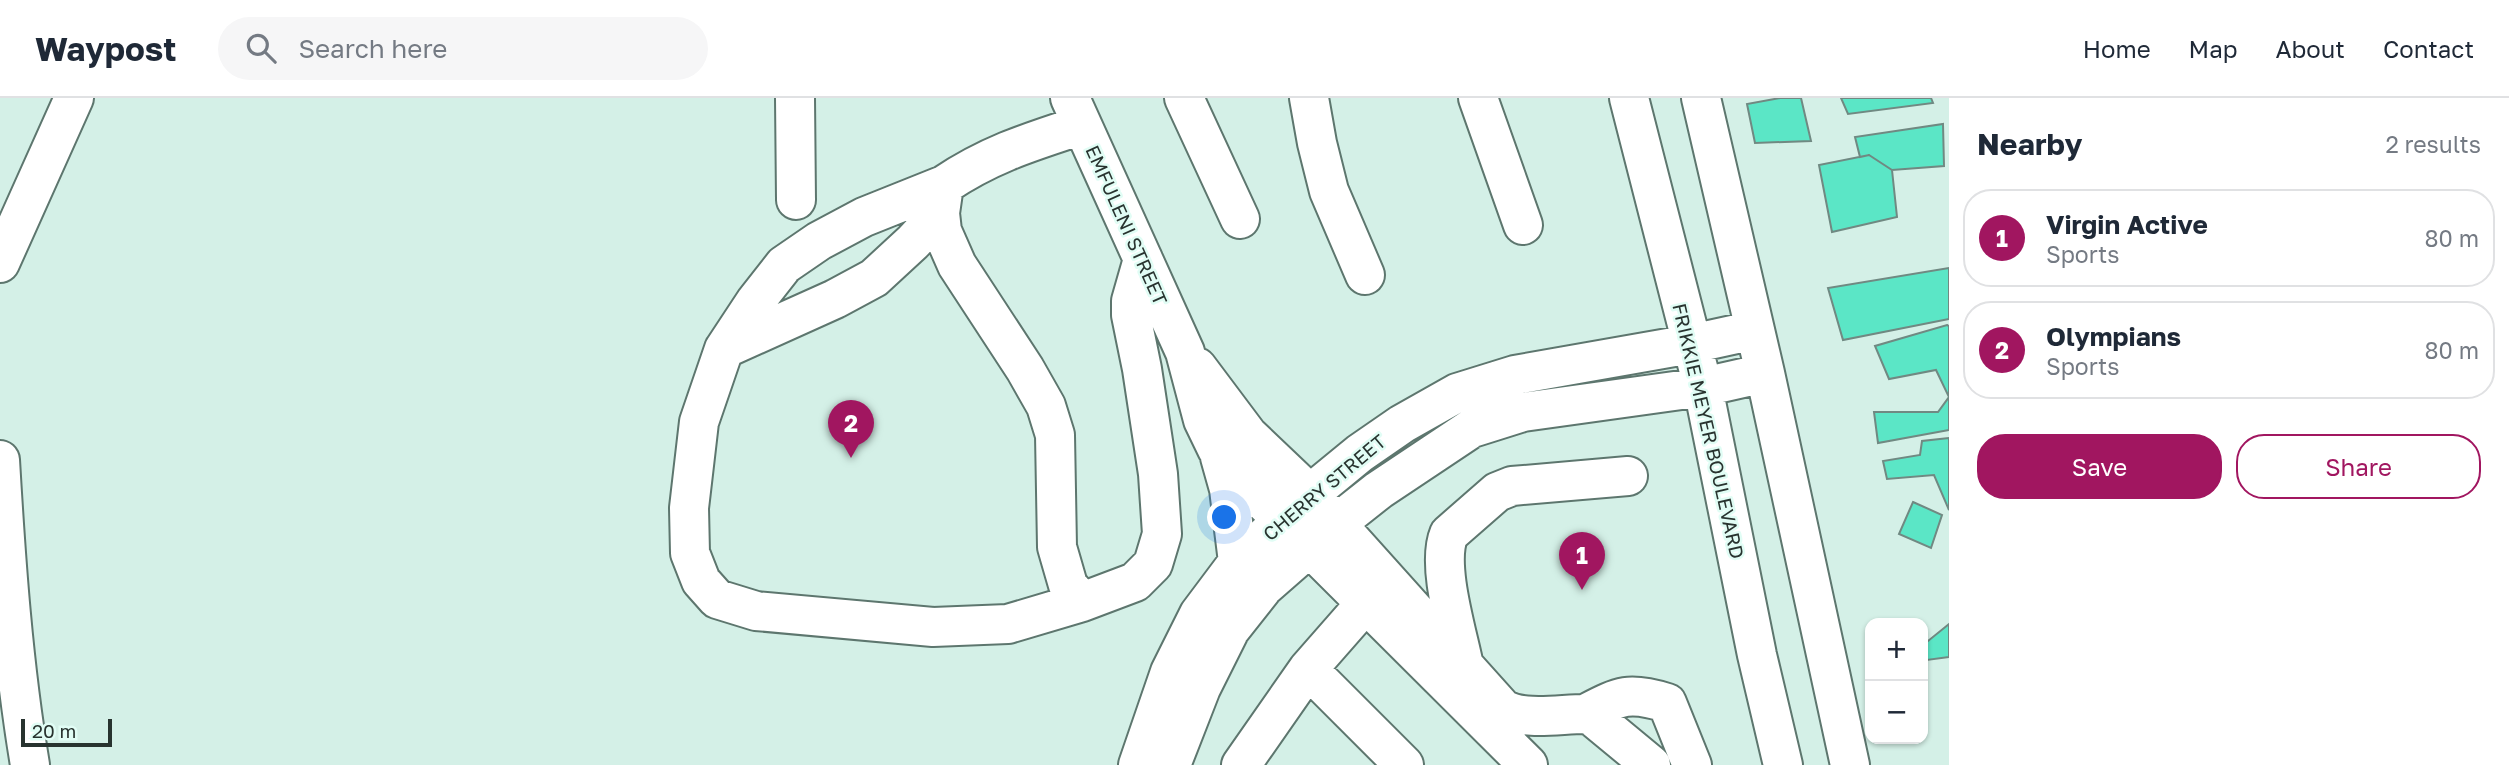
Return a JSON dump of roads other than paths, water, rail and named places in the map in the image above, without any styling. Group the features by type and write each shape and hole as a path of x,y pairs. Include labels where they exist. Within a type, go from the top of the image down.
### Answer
{"street":[{"path":"0,263 74,98"},
{"path":"795,98 796,200"},
{"path":"1185,98 1240,219"},
{"path":"1309,98 1329,191 1365,275"},
{"path":"1478,98 1522,225"},
{"name":"FRIKKIE MEYER BOULEVARD","path":"1629,98 1703,387 1757,656 1783,765"},
{"path":"1701,98 1765,373 1850,765"},
{"path":"724,349 835,299 874,278 913,242 942,199 974,165 1010,149 1076,112"},
{"name":"EMFULENI STREET","path":"1076,112 1185,352 1203,420 1217,449 1243,481 1296,507"},
{"path":"942,199 864,217 819,241 784,265 724,349 699,422 689,508 690,553 701,581 717,599 755,611 933,627 1008,624 1082,602 1135,582 1153,564 1162,534 1158,474 1131,315 1131,301 1143,259"},
{"path":"942,199 942,231 957,265 1046,406 1055,435 1057,547 1068,585 1082,602"},
{"name":"CHERRY STREET","path":"1139,765 1170,672 1199,614 1238,562 1296,507 1360,453 1402,424 1457,393 1515,375 1691,345 1755,330"},
{"name":"EMFULENI STREET","path":"1185,352 1248,435 1296,507 1323,535"},
{"name":"CHERRY STREET","path":"1171,765 1201,688 1230,630 1264,587 1323,535 1379,491 1472,428 1522,412 1703,387 1765,373"},
{"path":"1217,449 1229,489 1238,562"},
{"path":"0,460 8,596 10,714 30,765"},
{"path":"1465,668 1443,563 1449,534 1497,492 1512,486 1628,476"},
{"path":"1323,535 1365,604 1528,765"},
{"path":"1323,535 1465,668 1503,709 1512,714 1585,714 1626,696 1644,696 1667,703 1692,765"},
{"path":"1241,765 1308,668 1365,604"},
{"path":"1308,668 1404,765"},
{"path":"1585,714 1602,722 1651,765"}],"place":[{"name":"Olympians","path":"851,458"},
{"name":"Virgin Active","path":"1582,590"}]}
